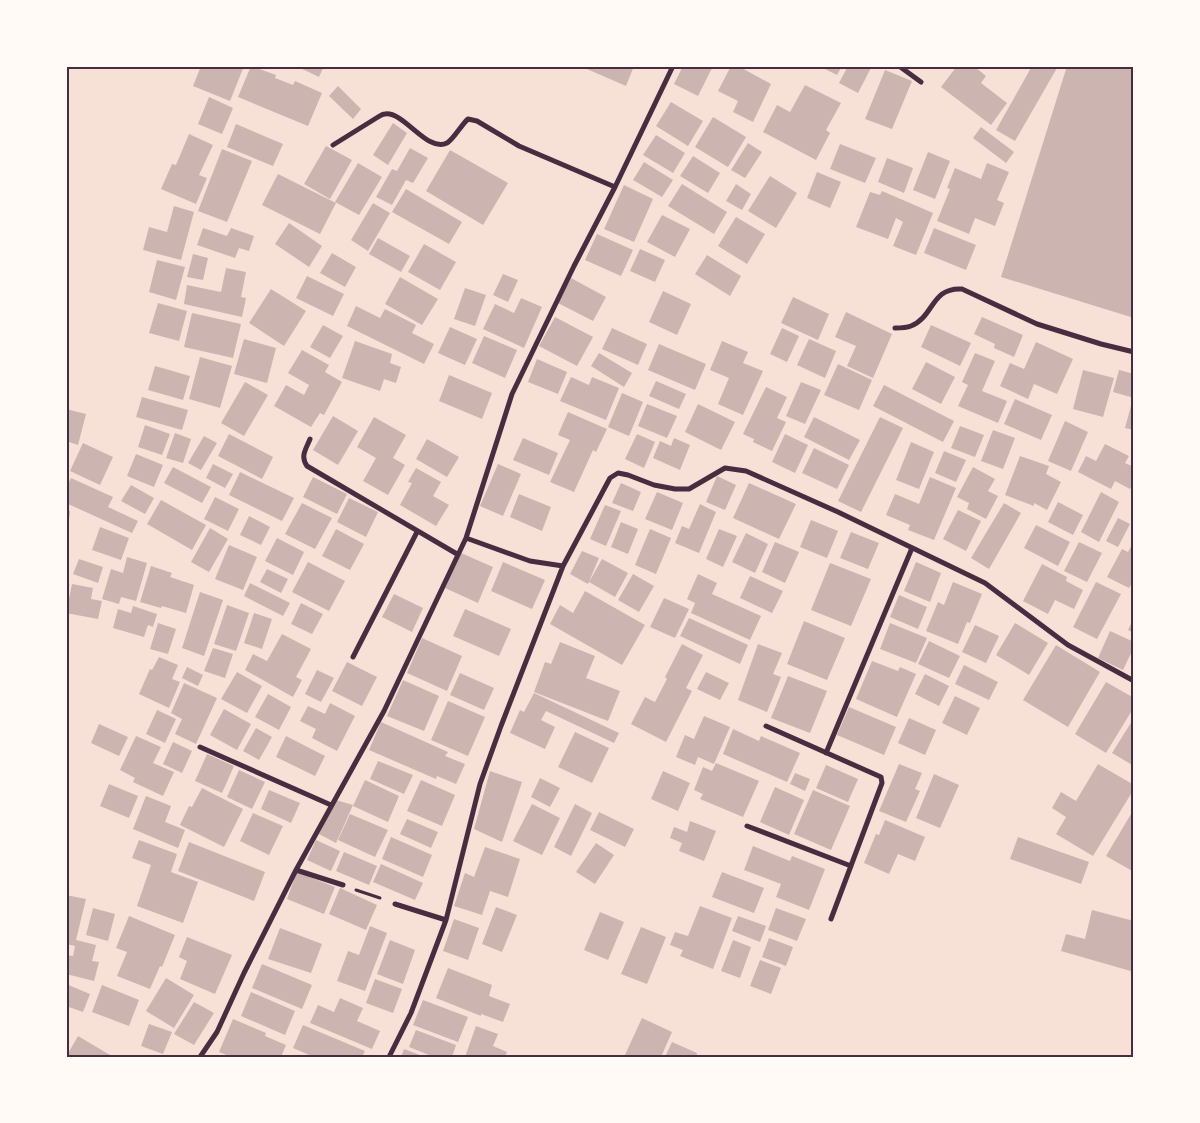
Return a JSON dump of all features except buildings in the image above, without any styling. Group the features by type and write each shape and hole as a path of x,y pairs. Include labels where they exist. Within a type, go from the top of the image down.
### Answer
{"street":[{"path":"200,1057 217,1032 244,973 296,870 384,711 466,538 512,394 673,66"},
{"path":"899,66 921,82"},
{"path":"333,145 386,114 393,115 431,142 439,145 448,143 468,119 477,120 519,146 615,187"},
{"path":"895,328 911,326 925,315 944,291 962,289 1037,324 1134,352"},
{"path":"310,439 303,461 307,466 457,554"},
{"path":"389,1057 411,1013 446,920 480,784 563,566 610,478 618,473 628,474 654,485 689,489 725,468 746,471 838,512 985,583 1068,645 1134,681"},
{"path":"353,657 417,532"},
{"path":"466,538 530,561 563,566"},
{"path":"826,753 912,548"},
{"path":"766,726 881,777 882,783 831,919"},
{"path":"200,747 331,805"},
{"path":"747,826 851,866"},
{"path":"296,870 343,885"},
{"path":"395,904 446,920"}],"path":[{"path":"343,885 395,904"}]}
